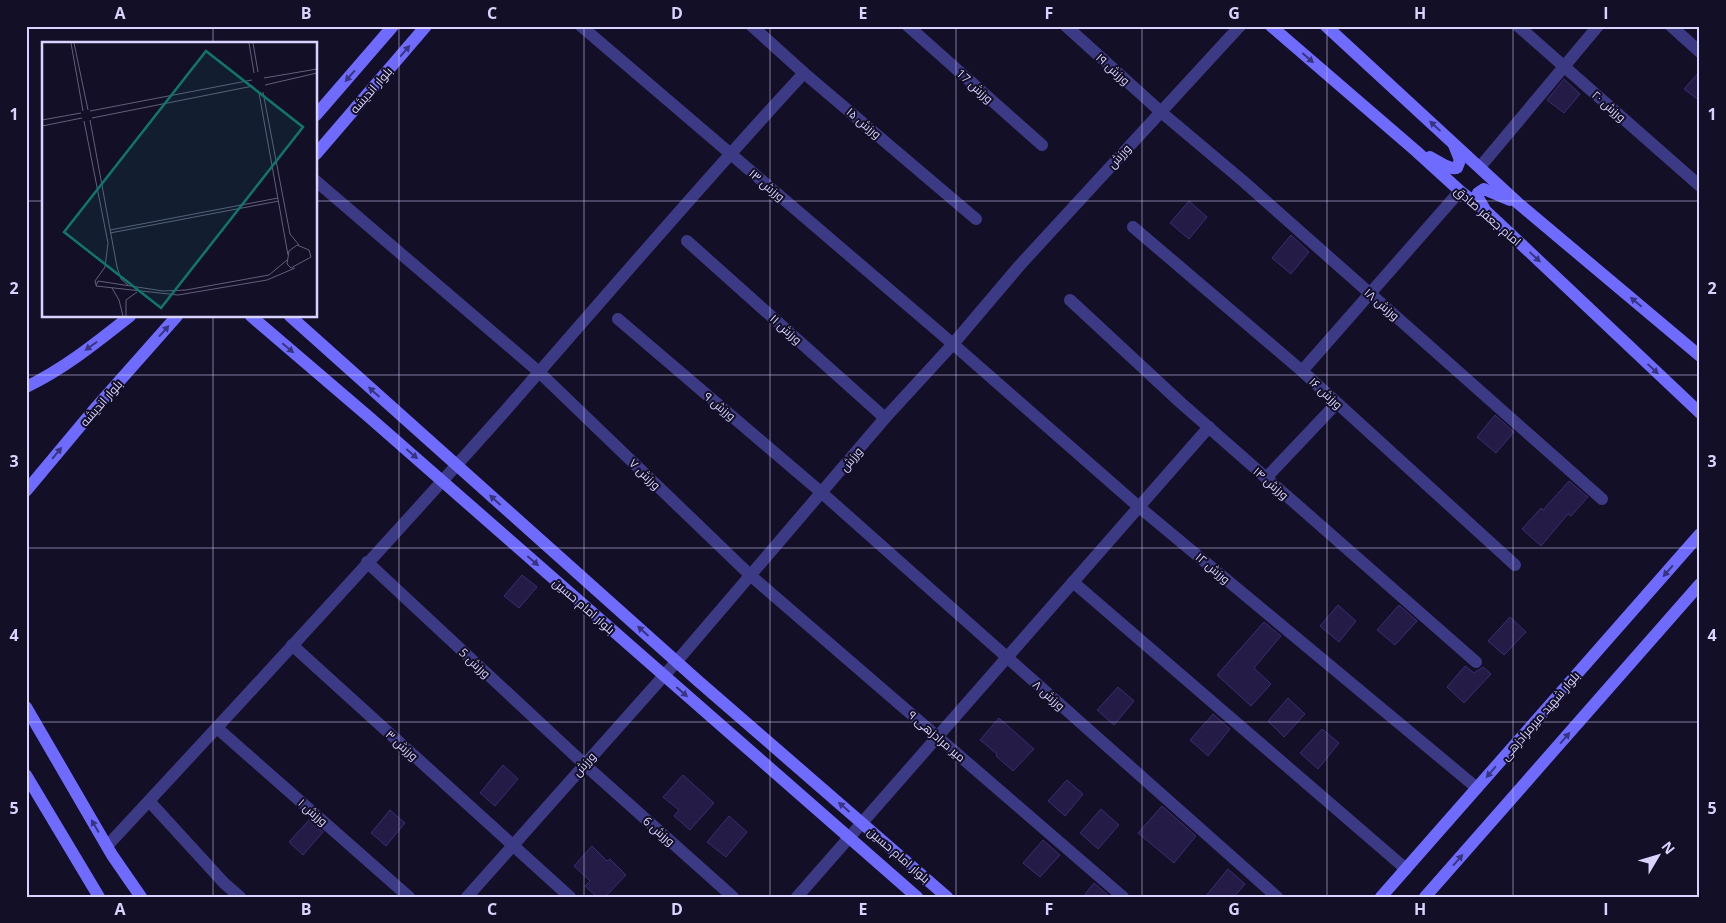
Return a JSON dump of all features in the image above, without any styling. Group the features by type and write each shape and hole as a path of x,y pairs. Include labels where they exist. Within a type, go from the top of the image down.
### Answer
{"main road":[{"name":"بلوار اندیشه","path":"318,113 393,26"},
{"name":"بلوار اندیشه","path":"318,152 426,26"},
{"name":"امام جعفر صادق","path":"1270,26 1460,191 1486,211 1700,413"},
{"path":"1326,26 1519,204 1700,356"},
{"path":"1416,151 1452,169 1456,168 1460,160 1453,143"},
{"path":"1486,211 1477,196 1484,189 1519,204"},
{"path":"26,387 37,382 92,346 127,318"},
{"name":"بلوار اندیشه","path":"27,489 175,318"},
{"name":"بلوار امام حسین","path":"253,318 442,480 917,897"},
{"name":"بلوار امام حسین","path":"292,318 676,661 947,897"},
{"name":"بلوار شهید میرمرادزهی","path":"1381,897 1700,534"},
{"path":"1426,897 1700,584"},
{"path":"26,707 107,846 141,897"},
{"path":"26,774 99,897"}],"street":[{"name":"ورزش ۱۳","path":"581,26 953,344"},
{"name":"ورزش 17","path":"908,26 1042,145"},
{"name":"ورزش ۱۹","path":"1066,26 1160,112"},
{"name":"ورزش","path":"467,897 664,676 885,418 953,344 1020,265 1240,26"},
{"name":"ورزش ۲۰","path":"1518,26 1700,186"},
{"path":"1480,167 1598,26"},
{"path":"1671,26 1700,52"},
{"name":"ورزش ۱۵","path":"760,29 804,73 976,219"},
{"path":"107,846 456,465 729,153 804,73"},
{"name":"ورزش ۱۸","path":"1160,112 1243,181 1602,499"},
{"name":"ورزش ۷","path":"318,184 539,372 750,575"},
{"path":"1302,371 1460,191"},
{"name":"ورزش ۱۶","path":"1133,227 1302,371 1515,565"},
{"name":"ورزش ۱۱","path":"687,241 885,418"},
{"name":"ورزش ۱۴","path":"1070,300 1209,428 1476,662"},
{"name":"ورزش ۹","path":"618,319 822,493"},
{"name":"ورزش ۱۲","path":"953,344 1139,507 1477,788"},
{"path":"1266,478 1337,403"},
{"path":"797,897 1209,428"},
{"name":"ورزش ۸","path":"822,493 1277,897"},
{"name":"ورزش 5","path":"367,562 584,764"},
{"name":"میر مرادزهی ۹","path":"750,575 1123,897"},
{"path":"1073,582 1406,868"},
{"name":"ورزش ۳","path":"292,645 570,897"},
{"name":"ورزش ۱","path":"217,728 409,897"},
{"name":"ورزش 6","path":"584,764 734,897"},
{"path":"149,801 224,883 240,897"}],"building":[{"path":"1700,71 1700,101 1684,89"},
{"path":"1564,79 1580,94 1564,113 1547,100"},
{"path":"1189,201 1207,217 1189,239 1170,223"},
{"path":"1291,235 1309,252 1291,274 1272,258"},
{"path":"1495,415 1514,432 1496,453 1477,437"},
{"path":"1569,481 1588,497 1571,516 1568,514 1541,546 1522,529 1541,508 1543,510"},
{"path":"522,575 537,587 519,608 504,596"},
{"path":"1338,605 1356,621 1339,642 1320,626"},
{"path":"1399,605 1417,621 1395,645 1377,630"},
{"path":"1510,617 1526,632 1504,655 1488,641"},
{"path":"1264,622 1281,636 1254,668 1271,684 1251,706 1217,675"},
{"path":"1465,666 1474,673 1483,667 1491,674 1464,703 1447,687"},
{"path":"1118,687 1134,701 1114,725 1097,710"},
{"path":"1288,698 1305,714 1284,737 1268,721"},
{"path":"1213,714 1230,729 1208,756 1190,740"},
{"path":"999,718 1034,749 1013,771 980,740"},
{"path":"1322,729 1339,743 1318,769 1300,753"},
{"path":"503,765 518,779 495,806 480,793"},
{"path":"683,775 714,803 690,830 674,816 679,810 663,797"},
{"path":"1067,780 1083,794 1065,816 1048,801"},
{"path":"1162,806 1196,836 1174,863 1138,833"},
{"path":"1101,809 1119,825 1098,849 1080,833"},
{"path":"390,810 405,823 386,846 371,833"},
{"path":"729,816 747,832 726,857 707,842"},
{"path":"309,820 323,832 303,855 289,842"},
{"path":"1043,840 1060,855 1040,877 1023,863"},
{"path":"592,846 607,861 610,859 626,875 605,897 597,897 585,886 590,881 574,866"},
{"path":"1228,869 1245,884 1234,897 1205,897"},
{"path":"1094,883 1110,897 1083,897"}]}
